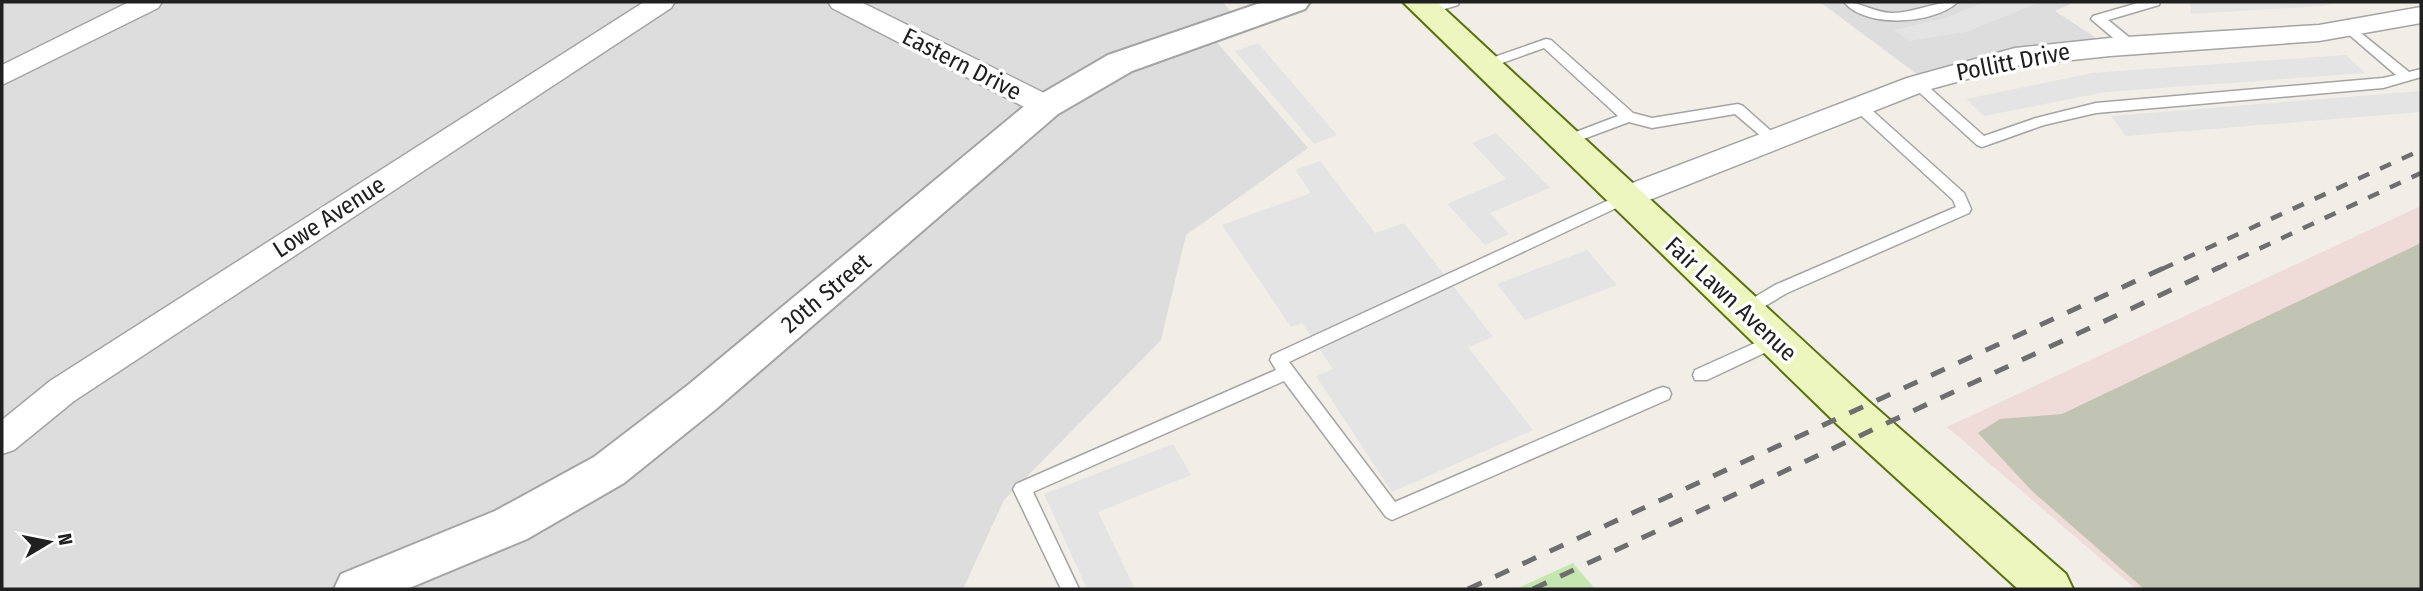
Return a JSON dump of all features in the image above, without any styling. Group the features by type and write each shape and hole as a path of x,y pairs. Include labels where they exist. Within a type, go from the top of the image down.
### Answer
{"main road":[{"name":"Fair Lawn Avenue","path":"1433,5 1485,65 1624,198 1744,311 2050,589"}],"street":[{"path":"2,76 149,2"},
{"name":"Lowe Avenue","path":"2,440 62,391 662,2"},
{"name":"Eastern Drive","path":"841,2 1046,106"},
{"name":"20th Street","path":"357,589 511,525 609,470 702,397 1046,106 1120,64 1290,2"},
{"name":"Pollitt Drive","path":"1624,198 1917,84 2015,57 2130,45 2351,29 2421,15"}],"lane":[{"path":"1850,2 1868,13 1895,19 1908,18 1952,2"},
{"path":"2130,45 2098,19 2154,2"},
{"path":"2351,29 2415,76"},
{"path":"1485,65 1546,43 1628,117 1652,123 1738,109 1773,139"},
{"path":"1917,84 1982,142 2041,121 2096,108 2383,83 2415,76"},
{"path":"1744,311 1781,289 1964,209 1959,197 1859,106"},
{"path":"1565,141 1628,117"},
{"path":"1624,198 1278,360 1392,512 1663,394"},
{"path":"1701,375 1776,340"},
{"path":"1070,589 1022,489 1288,372"}],"shaded area":[{"path":"2,2 1223,2 1238,21 1208,32 1308,148 1186,235 1161,340 1004,500 963,589 2,589"},
{"path":"1820,2 2075,2 2055,11 2110,47 1926,81"},
{"path":"1985,2 2041,2 1966,32 1909,41 1894,30 1945,18"},
{"path":"2190,2 2342,2 2322,6 2191,14"},
{"path":"1258,43 1337,135 1314,144 1235,51"},
{"path":"2346,55 2365,73 2106,92 1984,116 1966,99 2092,73"},
{"path":"2421,91 2421,112 2126,136 2111,116"},
{"path":"1496,133 1550,188 1490,213 1509,234 1485,245 1447,204 1506,179 1472,143"},
{"path":"1320,161 1375,233 1404,223 1493,337 1468,347 1533,430 1392,492 1316,376 1333,369 1302,323 1291,327 1222,225 1311,193 1295,170"},
{"path":"2421,206 2421,589 2136,589 1947,427"},
{"path":"2421,243 2421,589 2144,589 2032,491 1978,433 2000,419 2062,414"},
{"path":"1587,250 1617,285 1525,320 1497,284"},
{"path":"1173,444 1191,475 1098,512 1135,589 1087,589 1044,494"}],"green space":[{"path":"1573,563 1595,589 1516,589"}],"railway":[{"path":"2162,269 2421,150"},
{"path":"2216,269 2421,173"},
{"path":"1468,589 2166,267"},
{"path":"1533,589 2220,267"}]}
